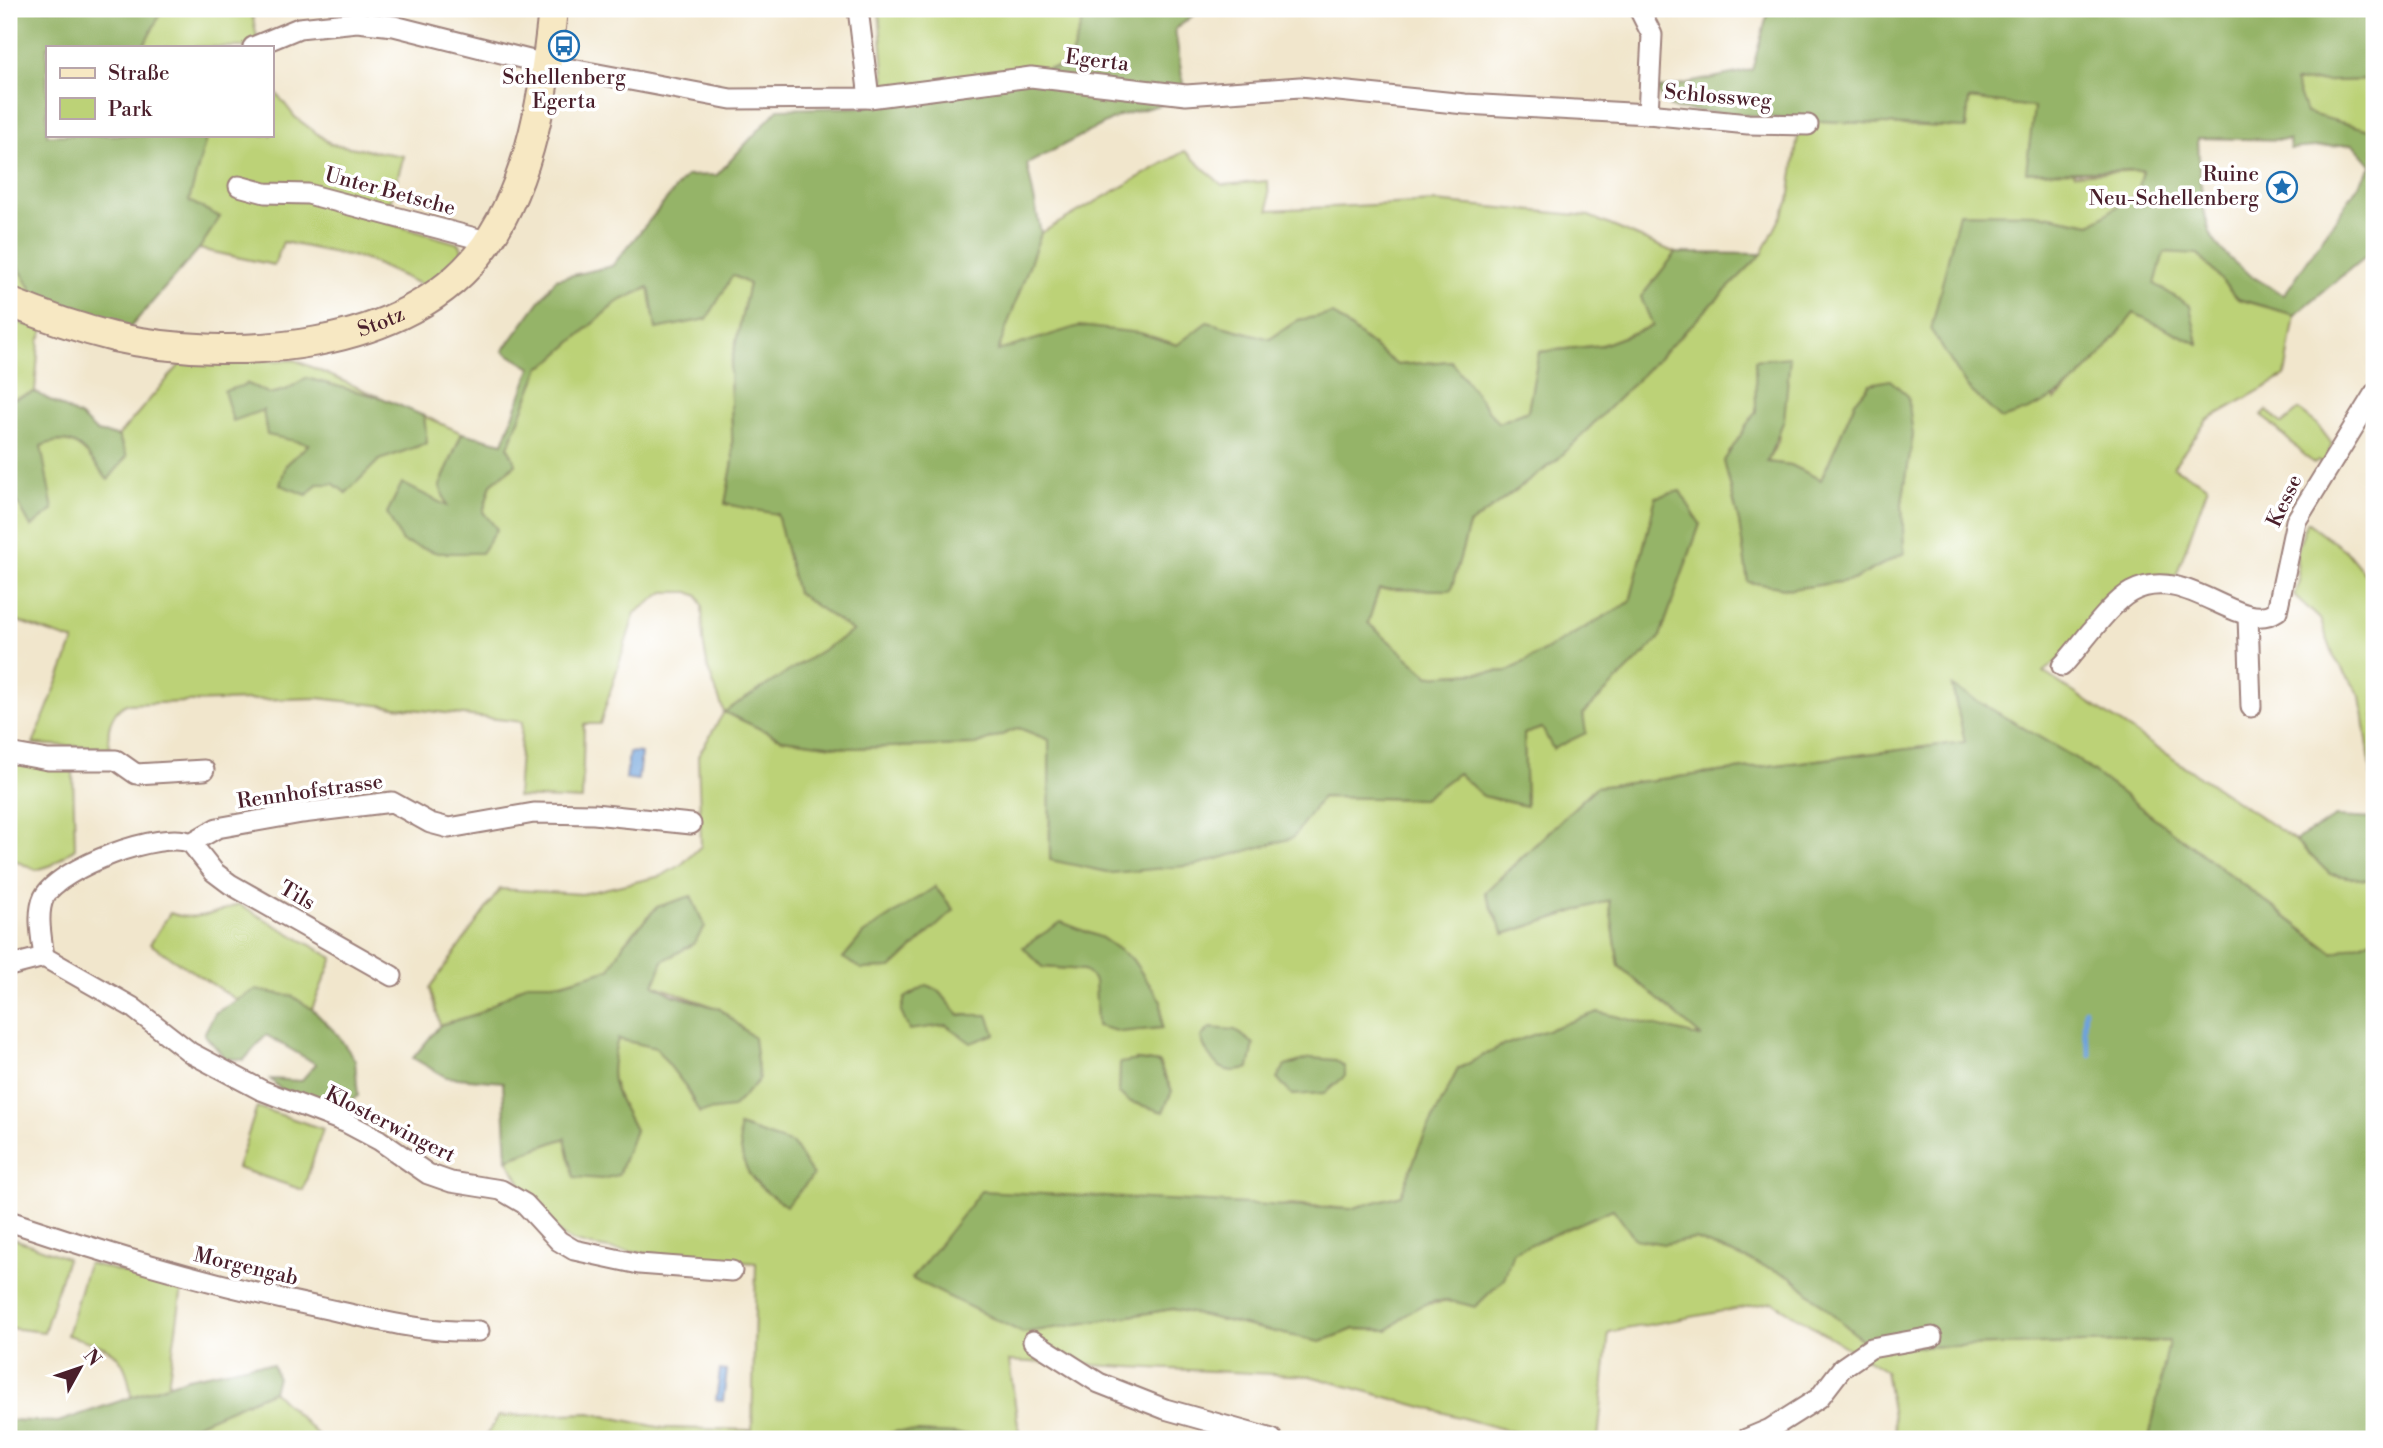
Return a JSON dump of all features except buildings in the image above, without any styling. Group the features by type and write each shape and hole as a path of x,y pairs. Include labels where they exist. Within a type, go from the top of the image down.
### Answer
{"street":[{"name":"Stotz","path":"9,302 81,328 161,344 206,348 273,346 353,332 415,309 452,282 487,243 516,188 532,134 553,9"},
{"path":"858,9 869,98"},
{"name":"Schlossweg","path":"1639,9 1652,35 1647,114 1748,124 1808,125"},
{"name":"Egerta","path":"255,46 299,28 358,15 545,64 731,99 869,98 1031,77 1186,95 1300,87 1465,104 1647,114"},
{"name":"Unter Betsche","path":"239,186 265,193 308,194 487,243"},
{"name":"Kesse","path":"2248,616 2266,618 2277,611 2296,521 2374,394"},
{"path":"2062,666 2129,593 2162,583 2179,587 2248,616 2250,707"},
{"path":"9,753 48,760 116,760 136,774 204,770"},
{"name":"Rennhofstrasse","path":"44,957 41,913 44,897 59,882 105,856 168,840 183,838 191,843 217,828 302,813 392,802 430,823 449,828 534,813 594,814 691,824"},
{"name":"Tils","path":"191,843 214,872 230,884 392,976"},
{"path":"9,966 44,957"},
{"name":"Klosterwingert","path":"44,957 132,1006 191,1053 261,1090 347,1123 428,1174 451,1182 501,1191 525,1204 559,1241 574,1250 639,1264 688,1265 732,1271"},
{"name":"Morgengab","path":"9,1221 178,1274 275,1298 441,1333 479,1331"},
{"path":"1745,1439 1770,1429 1819,1398 1842,1368 1871,1348 1931,1337"},
{"path":"1033,1341 1099,1383 1165,1409 1272,1439"}],"green space":[{"path":"9,9 163,9 144,46 46,46 46,136 207,136 189,201 220,217 199,249 127,331 37,298 17,265 9,260 9,73 17,55 9,33"},
{"path":"163,9 251,9 259,46 144,46"},
{"path":"879,9 1086,9 1068,66 931,84 866,107 885,85"},
{"path":"1086,9 1202,9 1175,29 1185,98 1119,116 1027,164 1041,233 998,351 1079,326 1140,333 1177,345 1207,322 1270,339 1298,320 1333,314 1397,365 1451,361 1498,423 1528,411 1539,352 1602,345 1653,326 1641,297 1676,253 1762,254 1557,460 1469,525 1451,590 1379,589 1368,623 1429,676 1508,671 1630,602 1656,497 1680,491 1700,524 1659,639 1583,714 1586,733 1553,749 1542,728 1524,734 1526,806 1483,796 1458,773 1423,799 1322,797 1293,838 1196,865 1112,873 1050,860 1049,740 1019,728 976,745 849,748 782,739 724,712 853,631 797,593 777,514 725,504 733,461 730,369 749,284 733,275 707,319 656,329 649,287 617,302 547,364 540,367 508,447 516,464 491,484 483,512 497,529 481,553 438,553 402,542 387,513 402,483 447,506 440,486 462,433 503,443 531,368 503,351 556,279 612,266 686,176 717,175 778,109 865,107 931,84 1068,66"},
{"path":"1769,9 2374,9 2374,80 2295,82 2306,113 2374,131 2374,249 2295,315 2238,299 2198,254 2164,252 2155,284 2190,306 2198,344 2134,313 2092,365 2062,392 2025,411 2001,419 1967,387 1931,330 1959,213 2039,214 2091,224 2138,193 2143,170 2026,172 2034,107 1969,99 1966,128 1800,120 1676,109 1662,103 1658,89 1752,70","holes":["2198,138 2289,140 2290,149 2353,144 2372,165 2284,295 2239,266 2223,252 2211,234 2202,193"]},
{"path":"2374,80 2374,131 2306,113 2294,81"},
{"path":"273,89 295,117 331,144 404,156 384,222 460,244 463,254 424,286 365,259 283,242 274,265 199,249 220,217 188,201 207,136 273,136"},
{"path":"1969,99 2035,107 2075,174 2143,170 2138,193 2091,224 2039,214 2055,400 2096,361 2134,313 2198,343 2189,306 2155,284 2163,252 2198,253 2239,299 2295,315 2285,376 2207,420 2173,467 2208,486 2176,576 2156,576 2139,580 2124,588 2065,655 2043,672 2295,840 2330,874 2374,881 2374,939 2334,953 2075,758 1952,687 1966,742 1596,787 1485,892 1505,934 1609,900 1619,966 1704,1038 1598,1012 1458,1069 1420,1145 1401,1195 1350,1209 1291,1204 912,1278 1023,1333 1173,1309 1320,1342 1354,1329 1388,1330 1418,1305 1455,1301 1504,1279 1512,1252 1613,1208 1664,1244 1695,1239 1790,1276 1871,1348 2170,1341 2149,1439 1897,1439 1885,1371 1773,1302 1609,1332 1598,1439 1539,1439 1310,1376 1009,1361 1020,1439 484,1439 499,1416 590,1413 663,1428 752,1430 756,1263 625,1251 577,1243 564,1237 538,1211 507,1159 566,1138 618,1175 635,1130 619,1099 609,1070 618,1038 656,1048 686,1087 699,1112 720,1009 654,985 662,961 693,944 692,897 657,907 624,943 611,969 562,983 528,983 477,1014 440,1025 430,988 500,889 582,894 661,876 682,864 701,846 698,756 724,712 708,669 703,641 702,605 698,596 689,592 664,592 635,613 600,724 584,724 582,800 517,797 522,722 318,698 126,704 116,712 110,723 110,748 33,744 74,641 9,618 9,487 31,526 53,510 40,446 63,441 72,443 86,453 108,479 127,456 118,436 183,361 295,360 382,398 306,378 286,390 270,394 248,384 263,410 310,444 286,465 317,484 334,484 346,493 379,460 427,443 424,416 462,433 440,486 447,506 387,513 483,513 491,484 516,465 508,447 540,367 547,364 617,302 650,287 732,275 749,284 730,369 733,461 725,504 777,514 797,593 853,631 725,712 782,739 849,748 976,745 1019,728 1049,740 1050,860 1322,797 1423,799 1458,773 1483,796 1526,806 1524,734 1583,714 1659,639 1700,524 1680,492 1656,497 1630,602 1508,671 1429,676 1368,623 1379,589 1451,590 1469,525 1557,460 1762,254 1789,201 1800,120 1966,128","holes":["1789,358 1778,442 1767,462 1791,465 1821,480 1855,402 1913,435 1902,503 1904,553 1853,580 1792,589 1748,582 1739,522 1724,461 1756,411 1756,360","935,887 954,910 935,924","1132,959 1161,1001 1162,1028 1098,1026 1096,981 1084,970 1042,967","939,991 959,1015 958,1032 946,1025","1138,1060 1159,1063 1172,1091"]},
{"path":"1185,151 1222,185 1268,181 1269,210 1435,202 1589,216 1676,253 1641,297 1654,325 1602,345 1539,352 1528,411 1498,423 1451,361 1397,365 1333,314 1298,320 1270,339 1207,322 1178,345 1140,333 997,352 1041,233"},
{"path":"9,260 17,265 37,298 9,291"},
{"path":"9,319 44,330 39,341 35,392 9,400"},
{"path":"1790,357 1784,420 1767,462 1791,465 1821,480 1855,402 1870,384 1890,380 1908,396 1913,435 1902,503 1904,553 1853,580 1792,589 1748,582 1739,522 1724,461 1756,411 1755,360"},
{"path":"306,378 382,398 424,416 427,443 379,460 346,493 334,484 317,484 307,495 280,485 286,465 309,444 267,435 263,410 233,421 224,391 248,384 270,394 286,390"},
{"path":"35,392 81,417 97,432 118,436 127,456 108,480 87,454 73,443 64,441 41,446 53,510 31,527 9,487 9,400"},
{"path":"2267,410 2282,424 2299,410 2317,424 2332,444 2324,465 2318,461 2314,464 2262,415"},
{"path":"2307,522 2346,551 2374,585 2374,792 2361,696 2334,657 2320,619 2294,595 2299,581 2296,554"},
{"path":"1952,686 2075,758 2333,953 2374,939 2374,1439 2149,1439 2169,1341 1871,1348 1790,1276 1695,1239 1664,1244 1635,1239 1613,1209 1513,1252 1504,1279 1475,1307 1448,1301 1427,1303 1388,1330 1354,1329 1320,1342 1173,1309 1023,1333 912,1279 981,1191 1350,1209 1401,1195 1420,1145 1458,1069 1499,1047 1598,1012 1702,1037 1619,966 1609,900 1504,934 1485,893 1596,787 1965,742"},
{"path":"9,762 73,771 75,848 52,865 36,870 9,858"},
{"path":"2336,817 2374,819 2374,881 2330,874 2295,840"},
{"path":"935,887 954,910 891,968 862,969 843,958 863,934"},
{"path":"691,896 705,927 693,944 663,961 654,985 673,995 720,1009 754,1038 759,1080 732,1108 699,1112 686,1087 656,1048 618,1039 612,1076 617,1095 635,1130 618,1175 602,1179 574,1177 565,1138 507,1159 503,1082 446,1077 413,1058 440,1025 477,1014 528,983 562,983 610,969 624,943 657,907"},
{"path":"238,904 333,958 312,1009 275,993 257,993 237,1000 150,944 170,913 196,916"},
{"path":"1061,922 1102,938 1132,959 1161,1001 1162,1028 1121,1032 1097,1026 1095,981 1084,970 1042,967 1023,947"},
{"path":"927,985 939,991 959,1015 988,1015 995,1034 971,1043 946,1025 909,1030 901,1012 905,998"},
{"path":"255,990 292,996 312,1009 337,1034 355,1060 358,1096 338,1107 280,1089 270,1079 301,1081 316,1064 266,1035 244,1060 225,1058 204,1034 215,1013"},
{"path":"1210,1028 1235,1030 1254,1044 1249,1068 1232,1071 1218,1066 1208,1054 1201,1037"},
{"path":"1310,1058 1336,1060 1345,1067 1345,1076 1325,1093 1292,1095 1277,1078 1285,1066"},
{"path":"1138,1060 1159,1063 1172,1091 1163,1112 1128,1101 1119,1093 1120,1063"},
{"path":"257,1107 323,1129 303,1190 237,1168"},
{"path":"739,1126 793,1144 813,1176 786,1206 764,1190 749,1174 742,1154"},
{"path":"9,1237 67,1258 44,1332 9,1328"},
{"path":"88,1263 182,1288 168,1385 131,1397 125,1369 113,1353 94,1343 67,1335"},
{"path":"254,1364 273,1365 277,1377 273,1391 189,1427 192,1439 9,1439 9,1420 58,1422 188,1378"},
{"path":"273,1391 322,1439 192,1439 189,1427"},
{"path":"898,1431 977,1435 986,1439 870,1439"}],"water":[{"path":"629,752 641,753 638,780 626,779"},
{"path":"720,1370 727,1371 723,1401 716,1400"}],"waterway":[{"path":"2085,1009 2084,1029 2090,1055"}],"place":[{"name":"Schellenberg Egerta","path":"564,46"},
{"name":"Ruine Neu-Schellenberg","path":"2282,187"}]}
